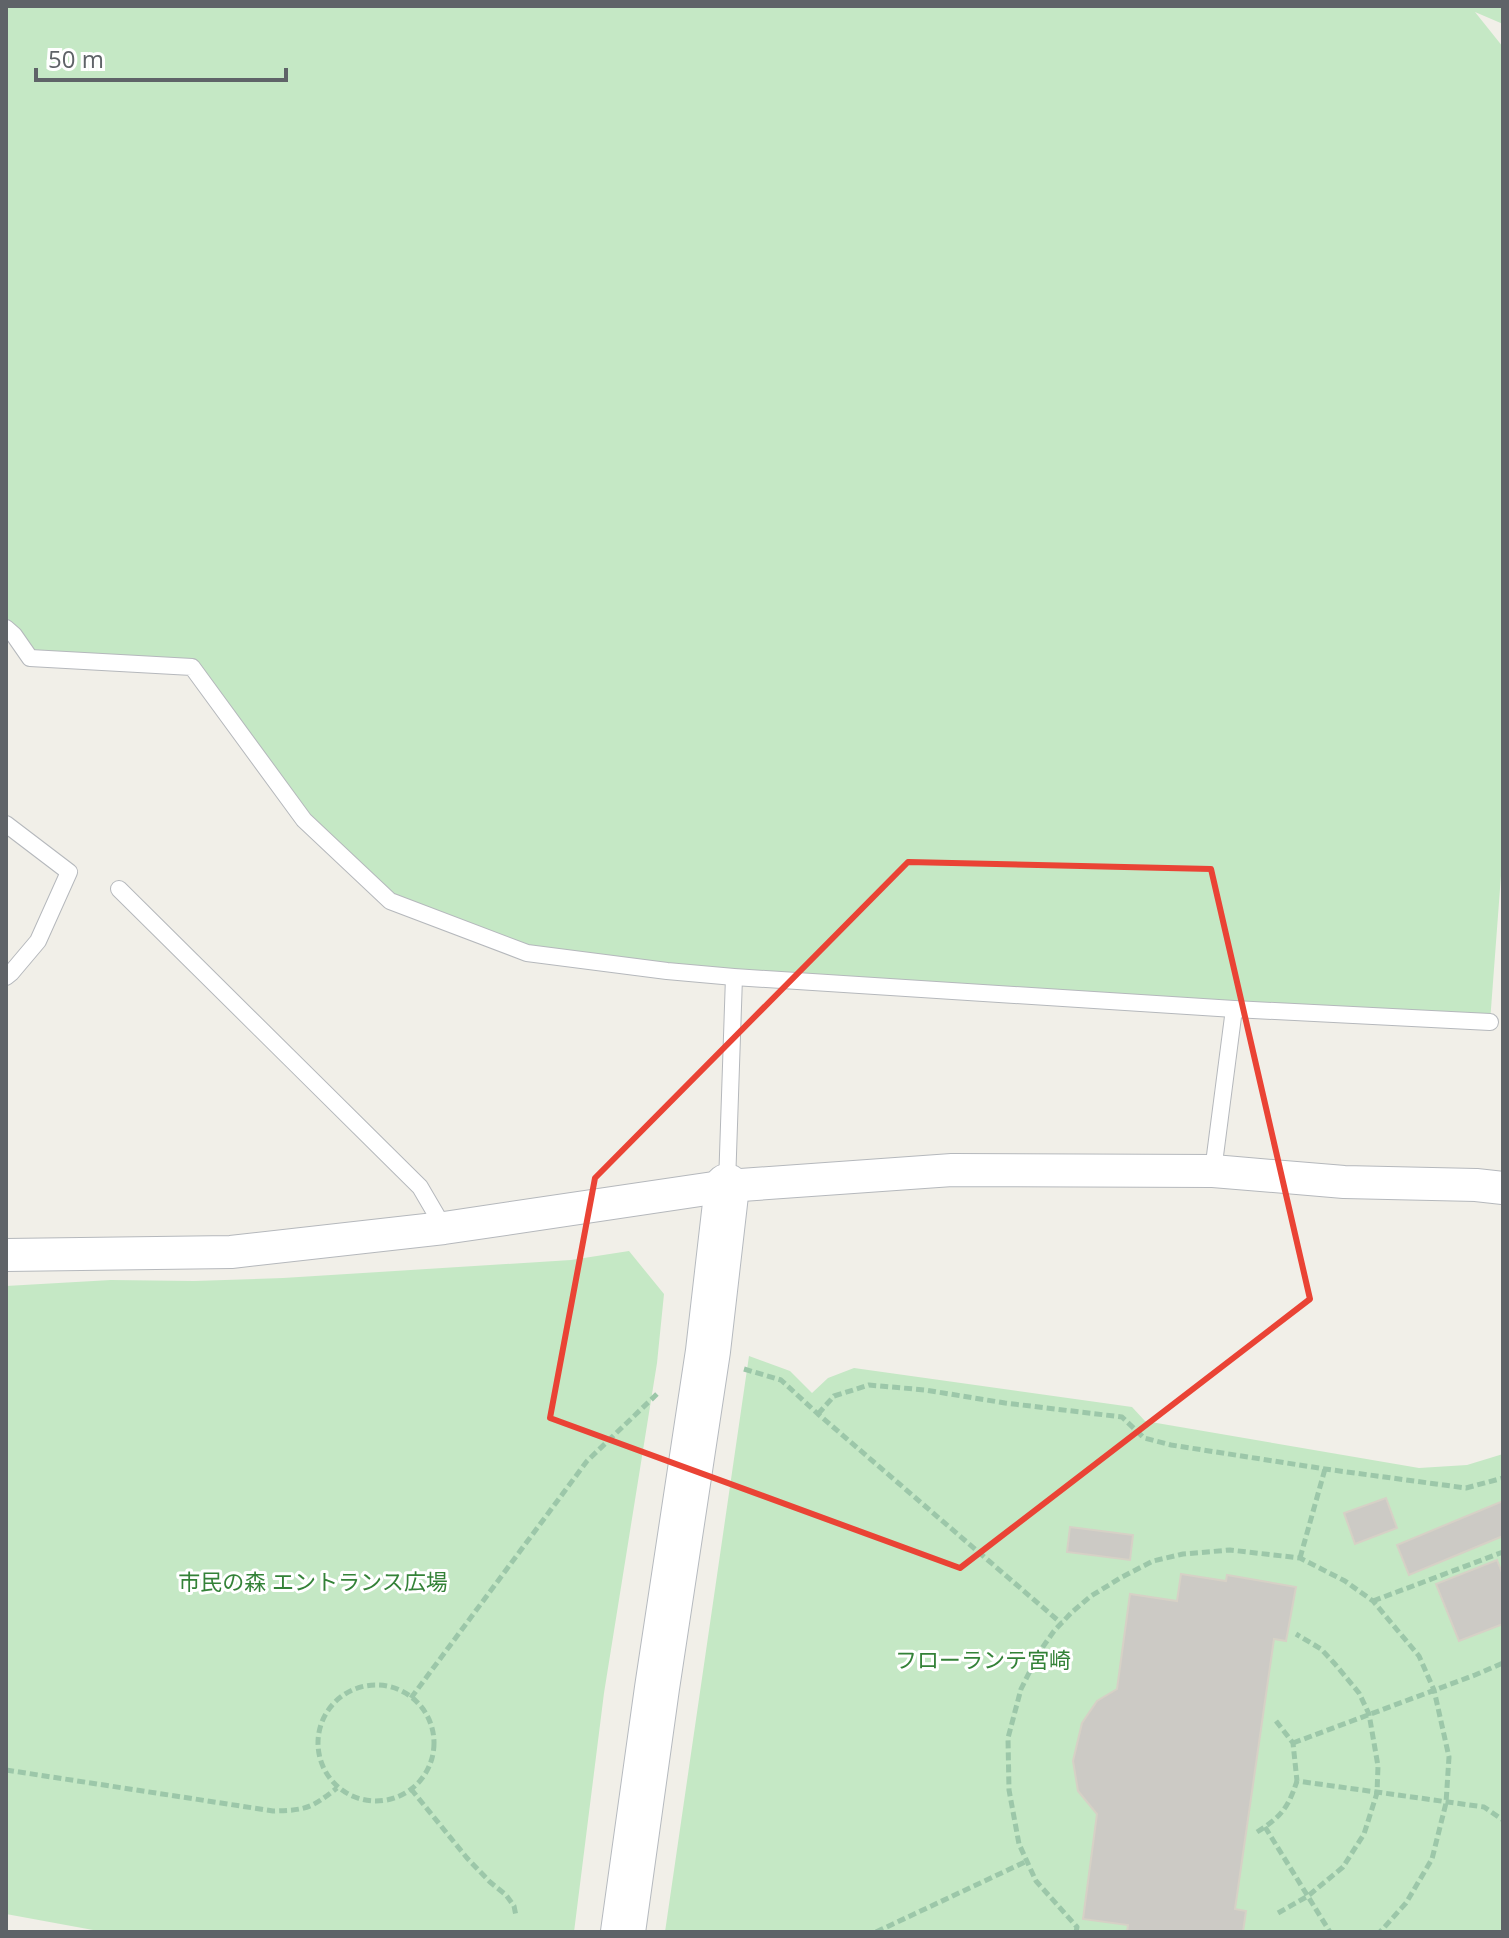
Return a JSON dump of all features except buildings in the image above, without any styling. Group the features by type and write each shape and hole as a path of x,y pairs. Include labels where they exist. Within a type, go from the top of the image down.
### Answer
{"street":[{"path":"6,1255 231,1252 444,1228 727,1186 952,1170 1213,1171 1344,1182 1503,1188"},
{"path":"623,1932 708,1351 727,1186"}],"lane":[{"path":"6,628 30,658 192,667 304,820 390,901 527,953 734,977 1490,1022"},
{"path":"6,824 69,872 38,941 6,977"},
{"path":"119,889 420,1187 444,1228"},
{"path":"727,1186 734,977"},
{"path":"1213,1171 1234,1009"}],"path":[{"path":"739,1367 781,1380 1061,1623"},
{"path":"818,1414 834,1396 869,1385 925,1390 1122,1417 1144,1438 1171,1445 1325,1469 1466,1488 1503,1478"},
{"path":"411,1698 587,1461 658,1393"},
{"path":"1300,1558 1325,1469"},
{"path":"1076,1932 1077,1927 1036,1881 1019,1844 1009,1790 1008,1738 1021,1689 1040,1651 1061,1623 1091,1596 1153,1561 1183,1554 1230,1550 1300,1558 1345,1581 1373,1601 1419,1656 1434,1690 1449,1757 1446,1803 1432,1859 1406,1903 1380,1932"},
{"path":"1373,1601 1503,1552"},
{"path":"1278,1913 1308,1896 1343,1867 1364,1834 1377,1793 1378,1766 1369,1714 1359,1693 1321,1649 1296,1634"},
{"path":"1293,1743 1503,1663"},
{"path":"385,1686 402,1690 431,1721 434,1739 432,1763 418,1784 402,1795 386,1800 344,1795 337,1788 323,1773 318,1746 319,1732 327,1713 336,1700 352,1689 385,1686"},
{"path":"1257,1832 1276,1820 1290,1803 1297,1781 1293,1743 1276,1721"},
{"path":"6,1770 273,1811 301,1810 314,1805 337,1788"},
{"path":"1297,1781 1484,1807 1503,1820"},
{"path":"411,1788 467,1858 506,1895 514,1906 516,1916"},
{"path":"1265,1827 1330,1932"},
{"path":"876,1932 1027,1861"}],"highlighted area":[{"path":"908,862 1211,869 1310,1299 960,1568 550,1418 595,1178"}],"green space":[{"path":"6,6 1503,6 1503,24 1475,12 1503,47 1503,849 1490,1022 1234,1009 527,953 390,901 304,820 192,667 30,658 6,628"},
{"name":"市民の森 エントランス広場","path":"629,1251 664,1294 657,1363 604,1693 574,1932 104,1932 6,1914 6,1286 111,1280 283,1278 571,1260"},
{"name":"フローランテ宮崎","path":"749,1356 790,1371 812,1393 828,1378 854,1368 1132,1407 1145,1421 1419,1468 1467,1465 1503,1454 1503,1932 665,1932"}]}
